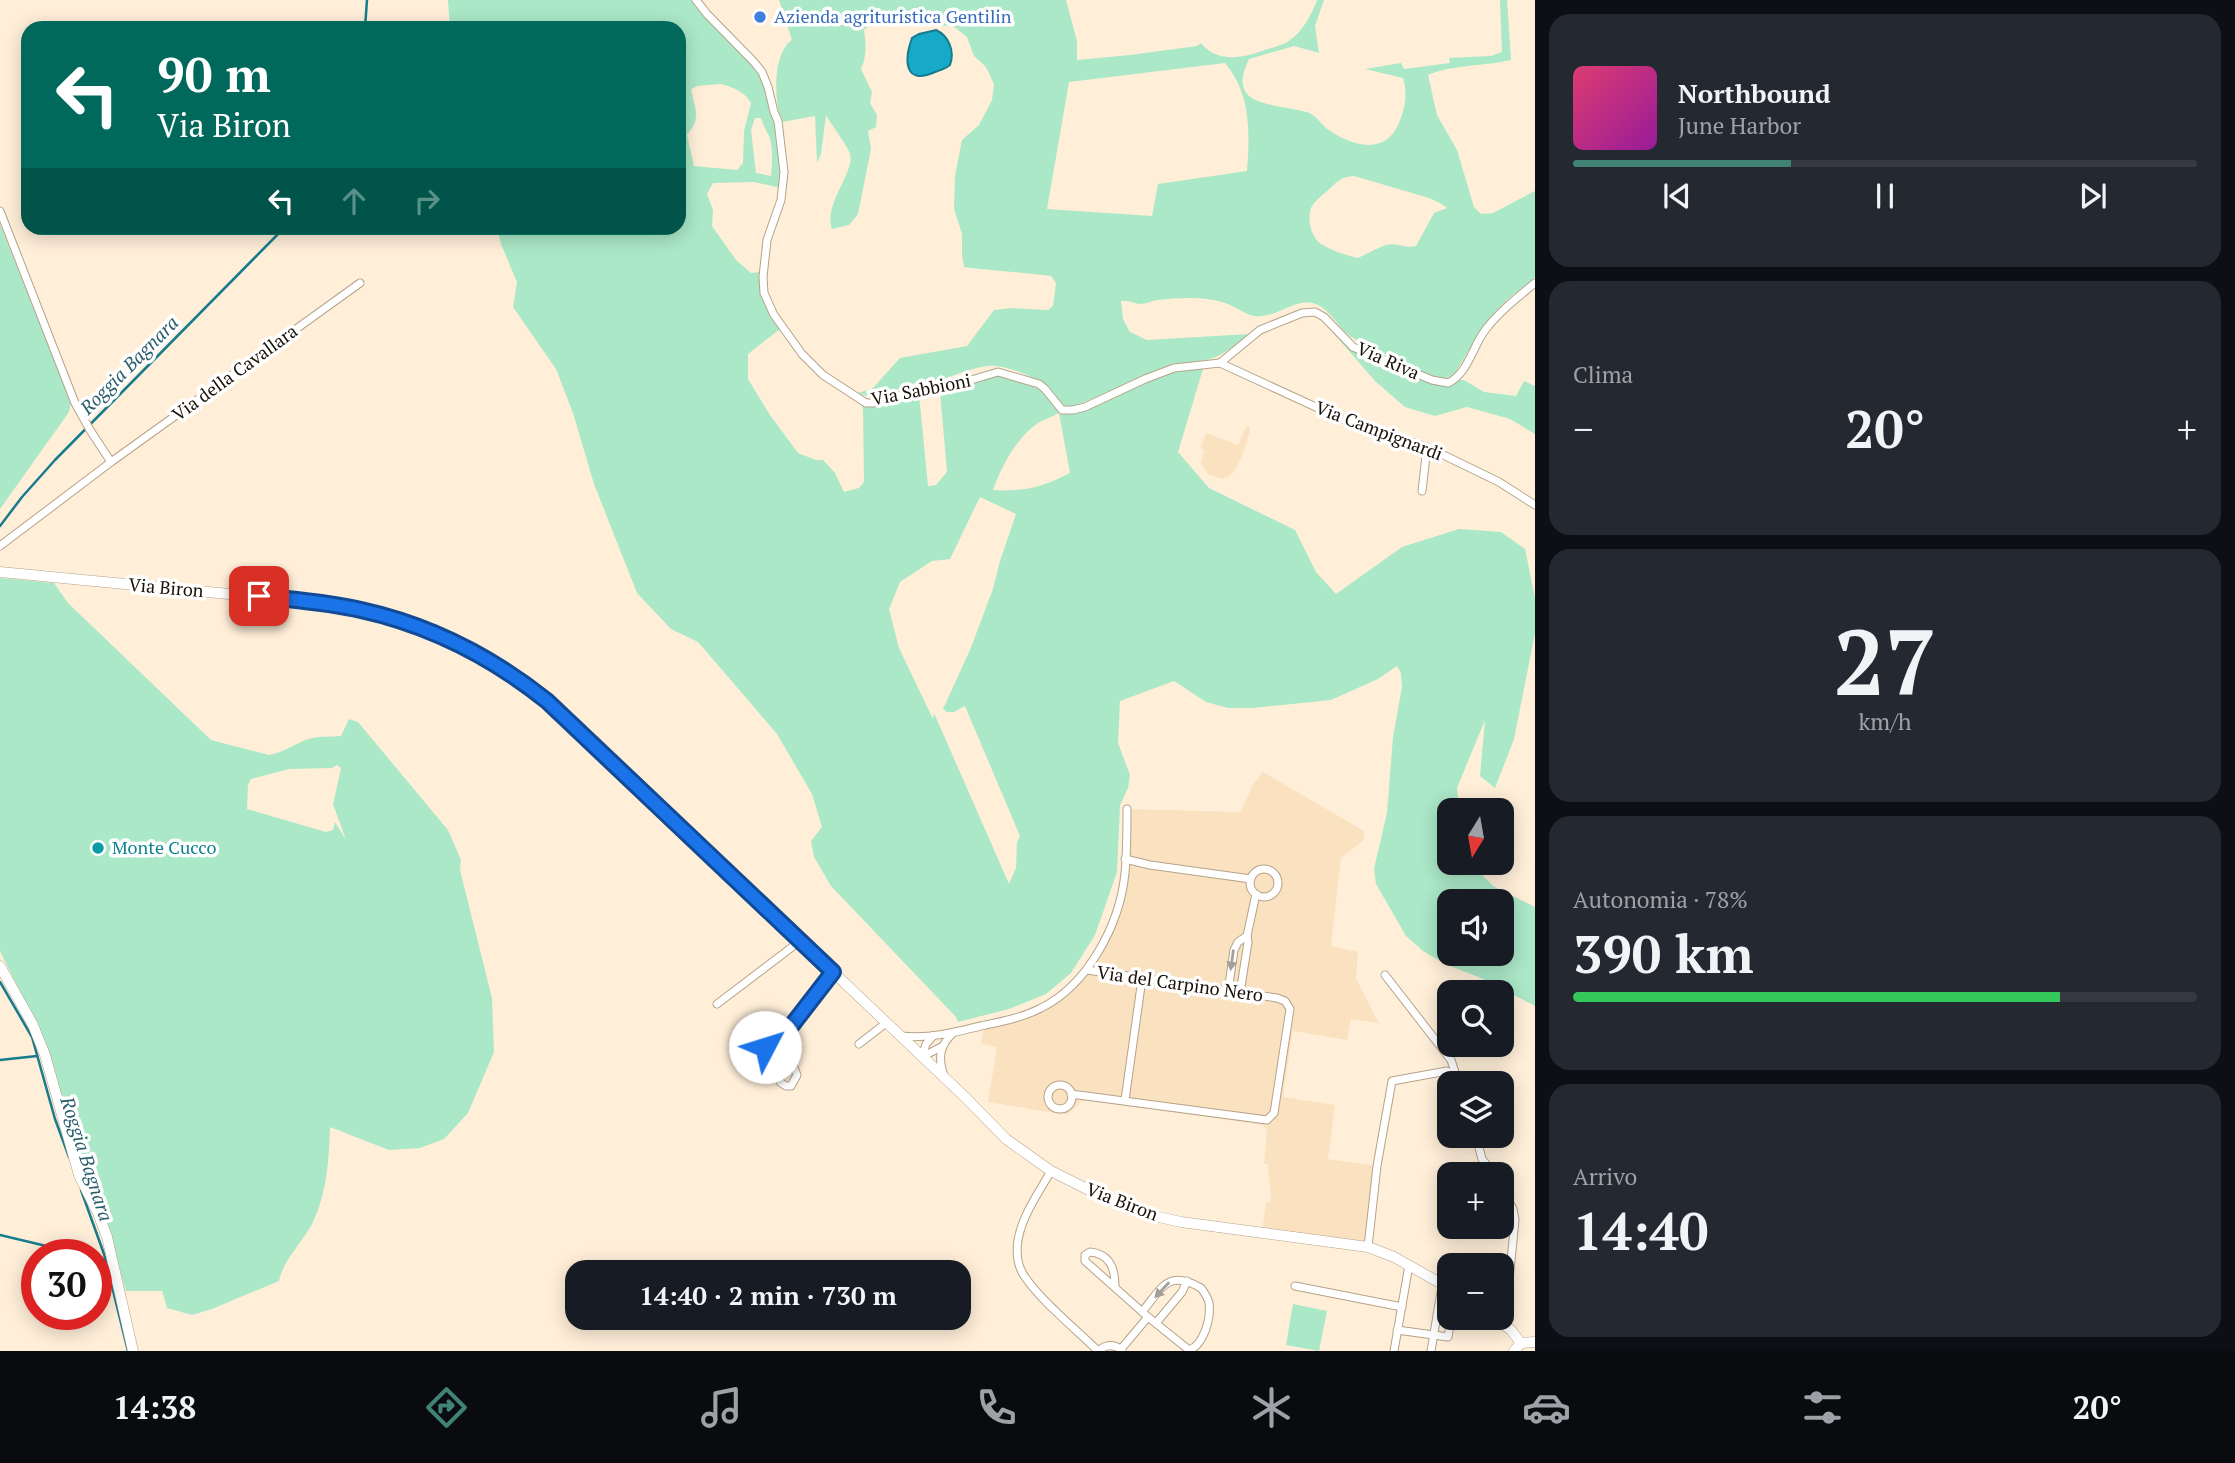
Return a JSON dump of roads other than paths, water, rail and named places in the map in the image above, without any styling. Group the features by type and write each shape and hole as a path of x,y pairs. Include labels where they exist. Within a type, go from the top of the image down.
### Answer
{"street":[{"name":"Via Sabbioni","path":"696,0 762,72 778,121 784,181 764,260 763,277 767,304 814,366 853,396 866,403 873,403 912,392 944,388 999,372 1039,384 1062,410 1073,410 1174,368 1220,363"},
{"path":"0,211 75,403 111,462"},
{"name":"Via Riva","path":"1220,363 1260,330 1302,313 1315,312 1324,317 1353,347 1433,380 1448,383 1461,372 1485,329 1535,283"},
{"name":"Via della Cavallara","path":"0,546 111,462 360,284"},
{"name":"Via Campignardi","path":"1220,363 1344,420 1427,446 1499,482 1535,505"},
{"path":"1422,491 1427,446"},
{"name":"Via Biron","path":"0,572 322,603 388,617 452,641 510,674 547,701 1006,1139 1051,1171 1141,1213 1181,1222 1368,1247 1409,1265 1437,1284"},
{"path":"901,1036 953,1033 1012,1019 1042,1008 1070,988 1087,970 1103,943 1115,914 1123,886 1127,809"},
{"path":"1125,859 1251,879"},
{"path":"1265,869 1273,873 1278,881 1276,890 1269,896 1256,894 1251,887 1251,879 1256,872 1265,869"},
{"path":"1240,993 1247,936 1256,894"},
{"path":"1228,991 1234,950 1238,942 1247,936"},
{"path":"717,1004 800,941"},
{"path":"0,966 33,1025 45,1055 79,1175 107,1237 133,1351"},
{"name":"Via del Carpino Nero","path":"1071,1094 1261,1121 1271,1118 1290,1009 1285,1001 1277,998 1087,970"},
{"path":"782,1038 797,1075 791,1086 781,1083 765,1047 770,1039 782,1038 833,972"},
{"path":"1385,975 1451,1060 1455,1071"},
{"path":"1125,1100 1142,979"},
{"path":"859,1044 886,1023"},
{"path":"922,1057 941,1047 953,1033"},
{"path":"922,1057 926,1044 933,1036"},
{"path":"941,1047 940,1066 945,1079"},
{"path":"1368,1247 1377,1166 1392,1080 1437,1073"},
{"path":"1051,1171 1030,1208 1018,1239 1017,1259 1023,1276 1036,1291 1098,1351 1109,1345 1122,1350 1145,1314 1169,1281 1187,1281 1201,1288 1209,1304 1203,1338 1195,1348 1189,1350 1145,1314 1085,1261 1085,1255 1097,1252 1109,1261 1114,1268 1115,1286"},
{"path":"1394,1351 1409,1265"},
{"path":"1156,1323 1182,1292 1187,1281"},
{"path":"1295,1286 1402,1307"},
{"path":"1431,1351 1437,1320"},
{"path":"1397,1330 1448,1337 1449,1330"},
{"path":"1511,1330 1517,1347 1535,1342"}],"water":[{"path":"936,30 950,44 950,65 917,76 912,73 908,62 912,38"}],"waterway":[{"name":"Roggia Bagnara","path":"366,21 367,0"},
{"name":"Roggia Bagnara","path":"0,526 55,460 277,235"},
{"name":"Roggia Bagnara","path":"0,982 32,1037 55,1119 69,1157"},
{"path":"0,1060 37,1056"},
{"name":"Roggia Bagnara","path":"81,1190 104,1254 128,1351"},
{"path":"0,1235 21,1240"}],"place":[{"name":"Azienda agrituristica Gentilin","path":"760,17"},
{"name":"Monte Cucco","path":"98,848"}]}
